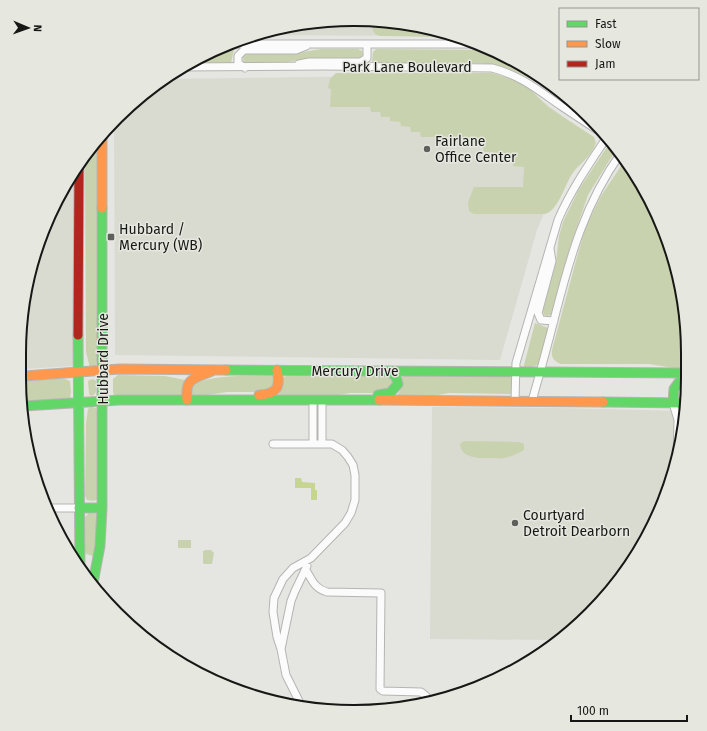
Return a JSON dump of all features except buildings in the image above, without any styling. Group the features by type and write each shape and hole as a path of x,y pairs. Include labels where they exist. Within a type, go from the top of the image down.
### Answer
{"street":[{"name":"Park Lane Boulevard","path":"246,44 462,44"},
{"name":"Park Lane Boulevard","path":"245,68 238,63 238,56 244,50 296,50 312,44"},
{"name":"Park Lane Boulevard","path":"285,67 309,62 361,62 367,58 367,44"},
{"name":"Park Lane Boulevard","path":"195,67 492,68 516,76 529,83 583,120"},
{"path":"515,401 516,363 558,220 565,203 603,141"},
{"name":"Hubbard Drive","path":"94,577 101,534 102,508 102,144"},
{"path":"532,401 579,231 600,186 617,159"},
{"name":"Hubbard Drive","path":"79,175 79,556"},
{"path":"550,247 552,261 538,313 541,320 554,321"},
{"name":"Mercury Drive","path":"26,376 103,370 681,373"},
{"path":"187,400 186,389 188,383 194,378 216,370"},
{"path":"199,400 227,395 267,395 275,392 279,385 278,370"},
{"path":"322,401 353,395 388,395 394,391 398,384 396,377 389,371"},
{"path":"678,420 673,403 674,388 681,382"},
{"name":"Mercury Drive","path":"28,406 103,400 532,401 680,403"},
{"path":"313,443 322,401"},
{"path":"322,401 322,444"},
{"path":"273,444 332,444 342,450 348,457 353,464 355,474 355,500 351,513 345,524 311,558 292,568 283,579 274,598 274,624 286,675 299,700"},
{"path":"53,508 102,508"},
{"path":"79,556 89,560 98,558"},
{"path":"281,649 291,601 311,558"},
{"path":"306,570 315,585 320,590 327,592 382,593 380,689 383,691 420,692 426,697"}],"shaded area":[{"path":"354,26 396,29 436,37 277,35 311,29"},
{"path":"372,28 396,29 437,37 380,36 374,32"},
{"path":"321,49 358,49 362,51 363,54 361,58 358,59 309,59 279,63 247,63 244,62 243,58 244,55 247,54 297,53"},
{"path":"376,49 476,50 517,70 540,85 507,68 479,63 373,63 373,52"},
{"path":"234,50 231,63 203,63 228,51"},
{"path":"336,73 492,73 516,80 532,91 548,107 594,137 596,143 590,155 571,175 555,207 545,214 474,214 469,211 468,202 474,187 523,187 524,167 513,166 513,161 504,161 503,157 493,156 493,152 484,152 483,147 473,147 473,142 463,142 463,137 421,137 420,132 411,132 410,127 401,126 400,122 390,121 390,117 381,117 380,112 371,112 370,107 330,107 331,89 328,88 330,79"},
{"path":"465,75 533,94 594,140 545,211 537,230 500,360 115,355 114,130 138,107 176,79"},
{"path":"607,147 613,154 588,195 570,247 553,312 551,315 547,316 544,315 543,311 556,262 559,236 563,222 579,189"},
{"path":"98,149 98,353 96,366 90,368 86,352 85,166"},
{"path":"621,166 647,209 664,248 675,290 678,311 681,369 649,364 561,364 555,361 552,355 552,350 586,226 601,196"},
{"path":"73,185 73,366 26,369 29,311 37,269 51,228"},
{"path":"535,323 548,328 539,363 532,367 524,367 524,365"},
{"path":"118,375 165,376 185,380 184,396 114,395 113,379"},
{"path":"237,376 271,376 275,377 277,384 266,392 227,392 194,397 191,391 193,386 198,382 215,378"},
{"path":"389,376 392,378 395,385 383,393 350,393 327,397 278,396 284,377"},
{"path":"402,377 510,377 512,379 512,392 510,394 449,393 422,398 397,396 402,386"},
{"path":"65,379 70,381 70,398 27,402 26,381"},
{"path":"93,379 96,381 96,392 91,396 89,394 88,382 89,380"},
{"path":"91,407 96,408 99,421 98,499 94,501 87,500 85,496 86,423 88,409"},
{"path":"432,407 679,411 675,441 664,483 647,522 626,559 613,577 600,593 569,624 549,640 430,639"},
{"path":"464,441 519,442 524,444 524,450 514,455 502,458 473,457 464,453 461,449 460,444"},
{"path":"295,478 301,478 302,482 315,483 317,500 311,500 311,488 295,488"},
{"path":"89,513 97,514 97,551 93,556 86,554 84,550 85,517"},
{"path":"178,540 191,540 191,548 178,548"},
{"path":"211,550 214,553 212,564 203,563 203,551"}],"traffic: fast":[{"path":"94,577 100,546 102,508 102,208"},
{"path":"78,335 80,557"},
{"path":"226,370 681,373"},
{"path":"378,395 390,393 398,384 396,377 389,371"},
{"path":"673,403 674,389 681,382"},
{"path":"28,406 120,400 379,400"},
{"path":"603,402 680,403"},
{"path":"79,508 102,508"}],"traffic: slow":[{"path":"102,144 102,208"},
{"path":"26,376 120,369 226,370"},
{"path":"259,395 274,391 278,385 277,370"},
{"path":"187,400 189,383 192,380 212,371"},
{"path":"379,400 603,402"}],"traffic: jam":[{"path":"78,335 79,175"}],"place":[{"name":"Fairlane Office Center","path":"427,149"},
{"name":"Hubbard / Mercury (WB)","path":"111,237"},
{"name":"Courtyard Detroit Dearborn","path":"515,523"}]}
